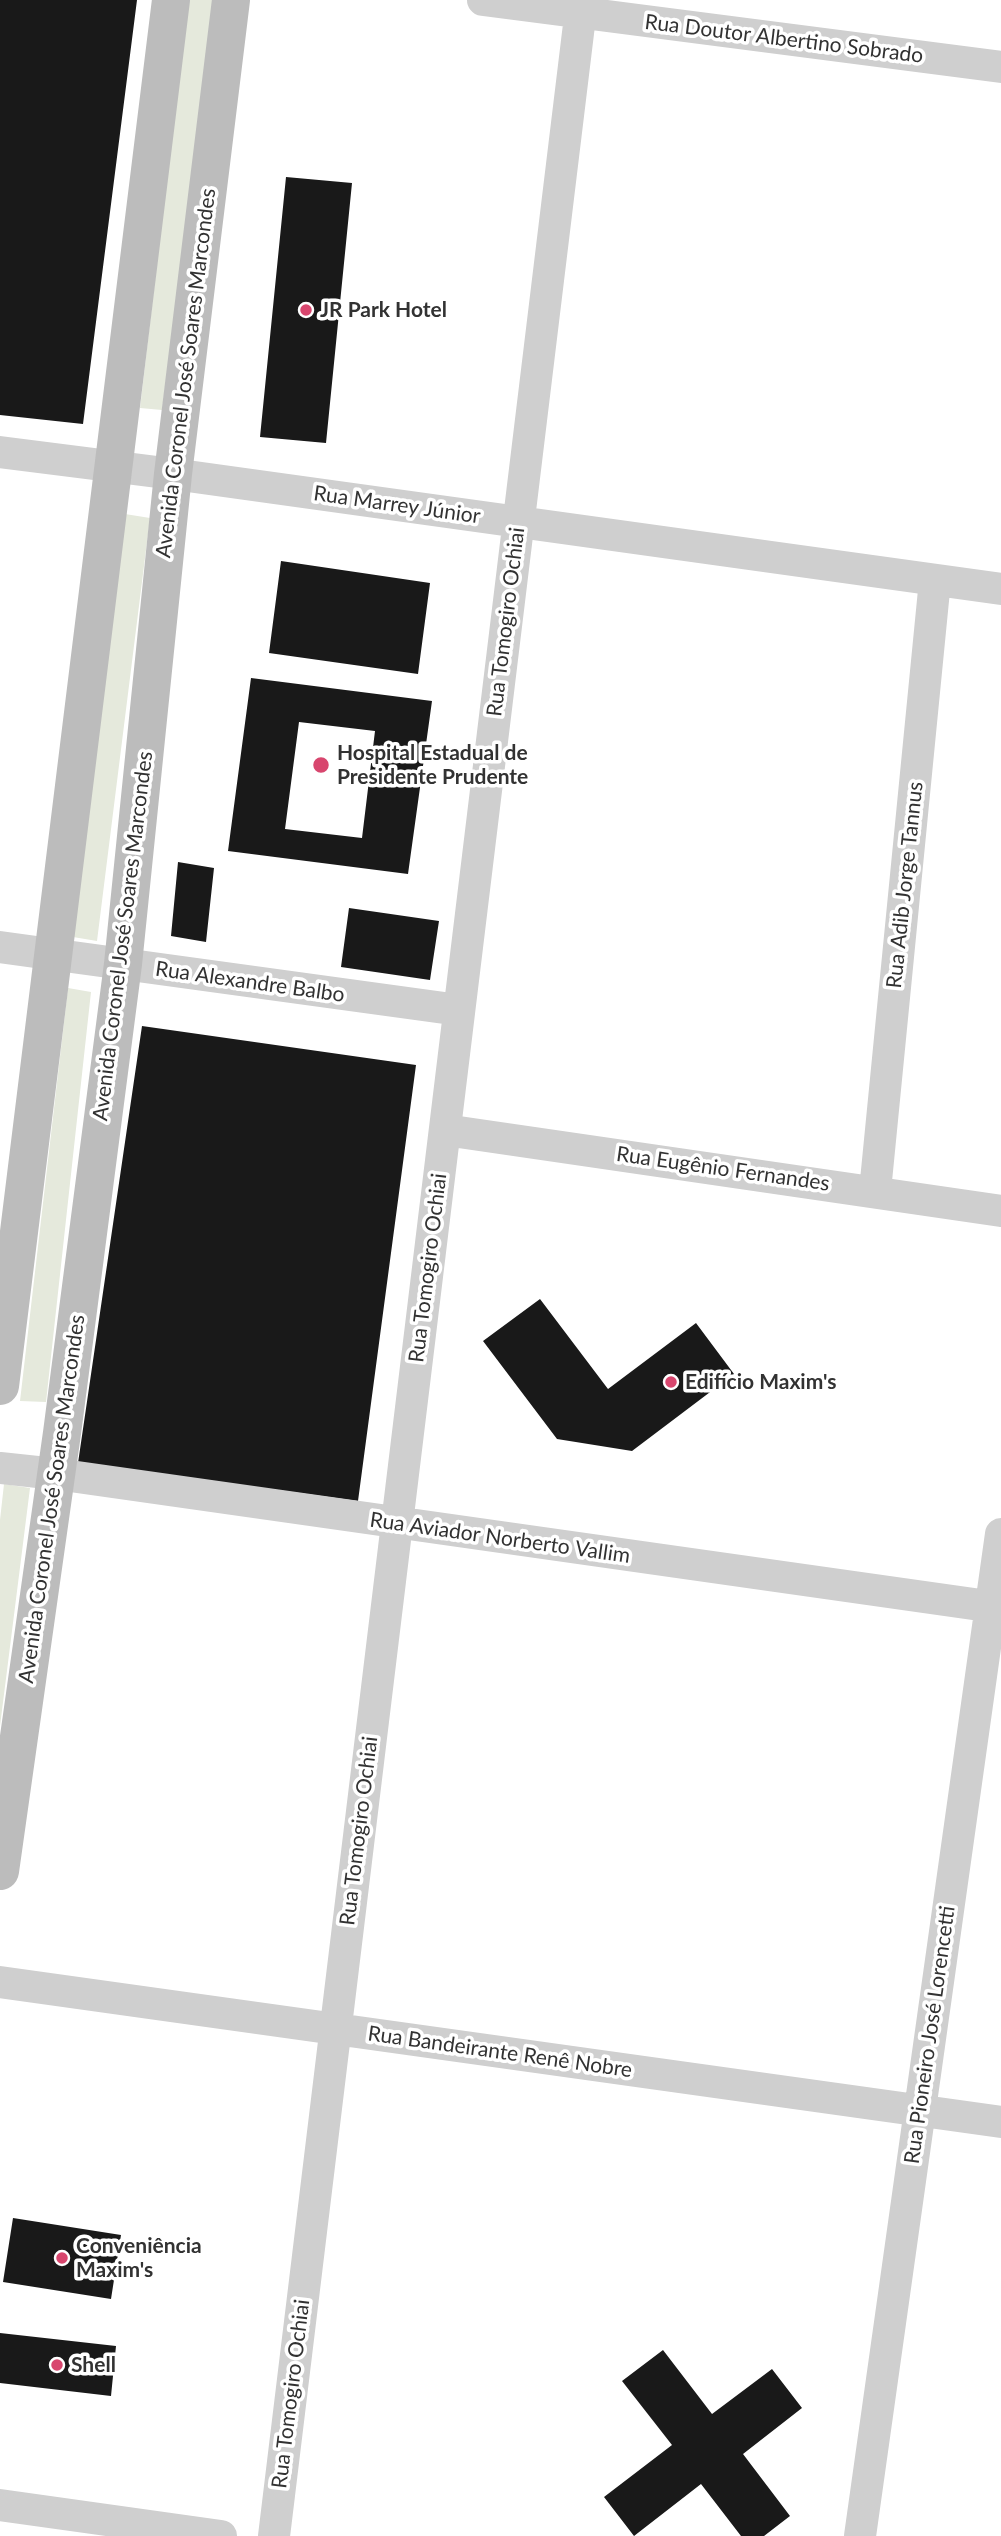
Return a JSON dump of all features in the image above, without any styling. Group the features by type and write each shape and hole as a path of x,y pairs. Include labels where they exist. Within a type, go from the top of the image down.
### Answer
{"main road":[{"path":"0,1386 171,0"},
{"name":"Avenida Coronel José Soares Marcondes","path":"0,1871 56,1474 123,964 173,474 231,0"}],"street":[{"name":"Rua Doutor Albertino Sobrado","path":"483,0 581,7 1001,67"},
{"name":"Rua Tomogiro Ochiai","path":"274,2536 581,7"},
{"name":"Rua Marrey Júnior","path":"0,452 1001,589"},
{"name":"Rua Adib Jorge Tannus","path":"876,1191 935,580"},
{"name":"Rua Alexandre Balbo","path":"0,947 459,1010"},
{"name":"Rua Eugênio Fernandes","path":"445,1130 1001,1210"},
{"name":"Rua Aviador Norberto Vallim","path":"0,1468 996,1607"},
{"name":"Rua Pioneiro José Lorencetti","path":"860,2536 919,2111 996,1607 1001,1534"},
{"name":"Rua Bandeirante Renê Nobre","path":"0,1982 1001,2122"},
{"path":"0,2505 221,2536"}],"shaded area":[{"path":"188,0 215,0 162,410 140,408"},
{"path":"125,514 150,518 97,941 73,937"},
{"path":"68,988 91,992 46,1402 20,1401"},
{"path":"4,1484 30,1488 0,1726 0,1520"}],"building":[{"path":"0,0 137,0 83,424 0,415"},
{"name":"JR Park Hotel","path":"286,177 352,183 326,443 260,437"},
{"path":"281,561 430,583 418,674 269,653"},
{"path":"251,678 432,701 408,874 228,851","holes":["299,722 375,731 362,838 285,829"]},
{"path":"178,862 214,868 206,942 171,936"},
{"path":"349,908 439,921 430,980 341,967"},
{"path":"142,1026 416,1065 358,1501 78,1463"},
{"name":"Edifício Maxim's","path":"540,1299 608,1389 696,1323 734,1374 632,1451 557,1439 483,1341"},
{"name":"Conveniência Maxim's","path":"13,2218 121,2235 111,2299 3,2282"},
{"name":"Shell","path":"0,2333 116,2346 111,2396 0,2383"},
{"path":"663,2350 712,2414 772,2369 802,2408 743,2454 790,2516 764,2536 741,2536 701,2484 634,2536 604,2497 672,2445 622,2381"}],"place":[{"name":"JR Park Hotel","path":"306,310"},
{"name":"Hospital Estadual de Presidente Prudente","path":"321,765"},
{"name":"Edifício Maxim's","path":"671,1382"},
{"name":"Conveniência Maxim's","path":"62,2258"},
{"name":"Shell","path":"57,2365"}]}
